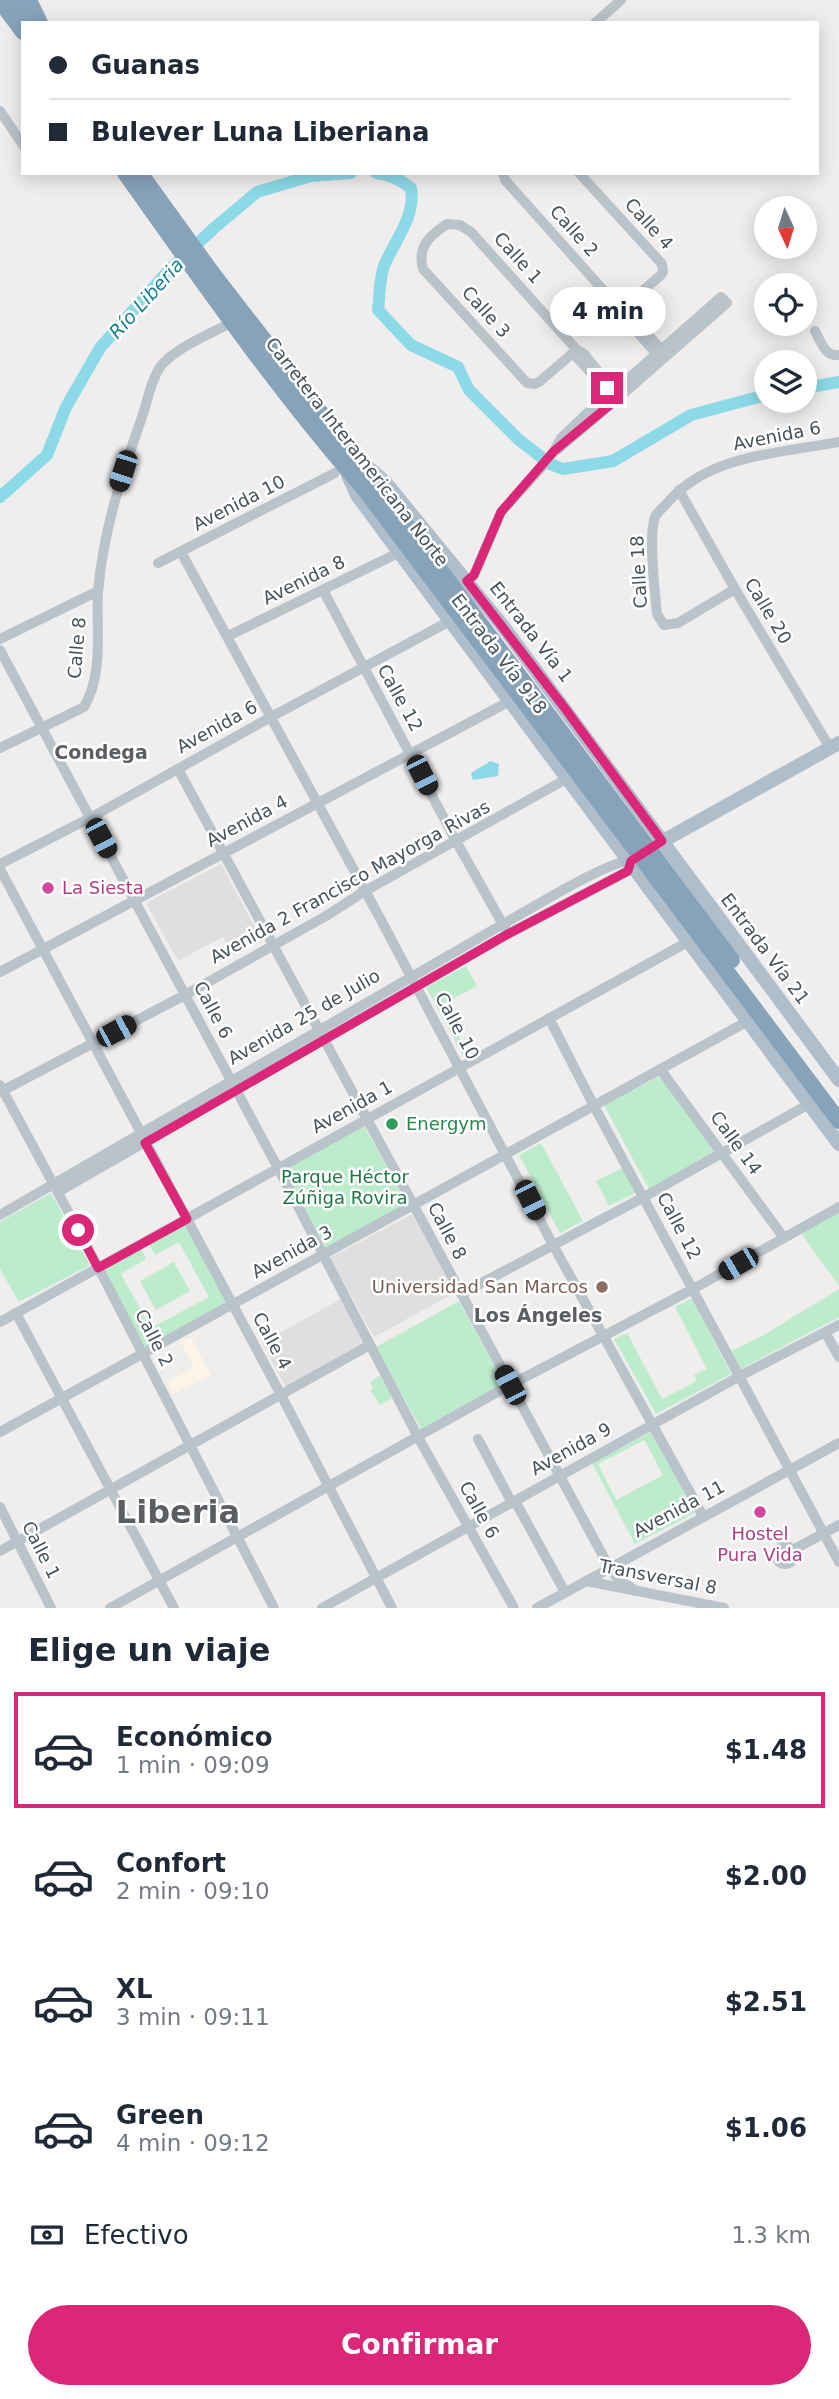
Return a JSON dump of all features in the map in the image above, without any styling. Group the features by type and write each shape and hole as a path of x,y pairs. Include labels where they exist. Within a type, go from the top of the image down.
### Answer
{"highway":[{"path":"14,0 30,21"},
{"path":"29,0 39,21"},
{"path":"0,1 21,29"},
{"path":"0,12 21,37"},
{"name":"Carretera Interamericana Norte","path":"127,175 175,232 345,465"},
{"name":"Carretera Interamericana Norte","path":"141,175 175,232"},
{"name":"Carretera Interamericana Norte","path":"208,278 232,322 345,465 370,487 839,1104"},
{"name":"Carretera Interamericana Norte","path":"370,487 839,1121"}],"main road":[{"name":"Entrada Vía 1","path":"345,465 386,482 467,581 596,749 662,841"},
{"name":"Entrada Vía 918","path":"345,465 358,495 631,861"},
{"name":"Avenida 25 de Julio","path":"631,861 662,841 834,746"},
{"name":"Entrada Vía 21","path":"662,841 839,1080"},
{"path":"631,861 839,1144"}],"street":[{"path":"597,21 621,0"},
{"path":"0,111 21,142"},
{"name":"Calle 2","path":"504,175 505,180 662,355"},
{"name":"Calle 4","path":"581,175 662,264 661,275 623,309"},
{"name":"Calle 3","path":"460,225 447,224 431,236 422,247 420,258 423,269 527,383 539,382 574,351"},
{"name":"Calle 1","path":"460,225 471,232 574,351 584,354 613,393"},
{"path":"467,581 474,575 501,512 553,453 613,393 662,355 727,303 720,297 662,355"},
{"name":"Calle 8","path":"42,728 83,706 89,697 96,659 98,591 105,541 115,497 151,385 160,368 171,356 232,322"},
{"path":"817,335 826,352 839,355"},
{"name":"Avenida 6","path":"656,516 679,490 722,465 785,450 839,442"},
{"name":"Avenida 10","path":"158,563 345,465"},
{"name":"Calle 20","path":"679,490 735,589 834,746"},
{"name":"Calle 18","path":"656,516 653,533 657,614 664,625 678,623 735,589"},
{"name":"Calle 10","path":"181,552 553,1245 703,1516"},
{"name":"Avenida 8","path":"228,636 394,555"},
{"name":"Calle 12","path":"323,590 456,841 506,929"},
{"path":"0,639 98,591"},
{"name":"Avenida 6","path":"0,864 90,818 271,716 450,621"},
{"name":"Calle 6","path":"0,650 278,1168 418,1437 514,1608"},
{"name":"Avenida 4","path":"0,972 510,701"},
{"path":"0,748 42,728"},
{"path":"596,749 570,769 568,778 580,781 606,764"},
{"name":"Calle 8","path":"178,769 609,1567 618,1578 636,1591"},
{"name":"Avenida 2 Francisco Mayorga Rivas","path":"1,1089 185,995 568,778"},
{"name":"Avenida 25 de Julio","path":"0,1215 56,1188 506,929 592,876 622,861 631,861"},
{"name":"Calle 4","path":"0,869 392,1608"},
{"name":"Avenida 1","path":"0,1322 722,923"},
{"name":"Calle 12","path":"550,1018 594,1106 839,1562"},
{"name":"Avenida 3","path":"0,1432 748,1021"},
{"name":"Calle 14","path":"660,1069 784,1238"},
{"name":"Calle 2","path":"1,1089 56,1188 274,1608"},
{"path":"461,1294 644,1197 809,1104"},
{"path":"110,1608 510,1385 693,1289 839,1207"},
{"path":"16,1313 174,1608"},
{"name":"Avenida 9","path":"322,1608 652,1424 839,1325"},
{"path":"825,1332 839,1357"},
{"path":"0,1551 370,1345"},
{"path":"478,1439 565,1592"},
{"name":"Avenida 11","path":"537,1608 839,1443"},
{"name":"Calle 1","path":"0,1507 51,1608"},
{"path":"793,1550 839,1525"},
{"name":"Transversal 8","path":"586,1581 724,1608"}],"shaded area":[{"path":"221,864 262,940 234,955 223,937 178,961 146,903"},
{"path":"412,1214 456,1292 374,1337 330,1258"},
{"path":"341,1299 367,1344 286,1387 262,1343"},
{"path":"191,1337 211,1376 173,1394 167,1382 194,1368 181,1342"}],"green space":[{"path":"466,966 477,986 442,1004 468,1054 463,1056 426,987"},
{"path":"660,1076 715,1151 649,1189 604,1105"},
{"name":"Parque Héctor Zúñiga Rovira","path":"364,1126 407,1204 326,1248 283,1170"},
{"path":"541,1143 583,1221 560,1233 519,1155"},
{"path":"622,1168 635,1193 609,1206 596,1181"},
{"path":"51,1193 90,1265 19,1302 0,1269 0,1222"},
{"path":"839,1211 839,1286 801,1233"},
{"path":"184,1224 227,1303 146,1349 103,1269 141,1248 146,1259 121,1274 151,1328 209,1297 179,1242 155,1255 149,1244"},
{"path":"174,1262 190,1291 156,1310 140,1281"},
{"path":"839,1289 839,1317 741,1369 731,1351 767,1333"},
{"path":"692,1298 731,1374 656,1414 614,1339 627,1333 662,1399 697,1381 694,1375 707,1369 675,1307"},
{"path":"459,1301 504,1384 421,1429 376,1347"},
{"path":"380,1376 392,1398 380,1405 370,1390 373,1388 370,1382"},
{"path":"651,1432 695,1513 635,1544 592,1463","holes":["644,1440 663,1475 616,1500 598,1464"]}],"water":[{"path":"490,761 499,764 498,776 473,780 471,774"}],"waterway":[{"name":"Río Liberia","path":"0,497 47,455 66,407 100,348 168,271 257,192 311,176 324,175"},
{"name":"Río Liberia","path":"386,175 411,188 412,198 404,228 382,271 378,310 411,345 458,367 469,390 518,439 550,464 563,469 613,461 691,415 754,398"},
{"name":"Río Liberia","path":"817,386 839,382"}],"place":[{"name":"La Siesta","path":"48,888"},
{"name":"Energym","path":"392,1124"},
{"name":"Universidad San Marcos","path":"602,1287"},
{"name":"Hostel Pura Vida","path":"760,1512"}],"district":[{"name":"Condega","path":"101,752"},
{"name":"Los Ángeles","path":"538,1315"},
{"name":"Liberia","path":"178,1512"}],"route":[{"path":"78,1230 98,1268 187,1219 145,1143 508,934 628,871 631,861 662,841 467,581 474,575 501,512 554,451 611,404 604,397 607,388"}]}
